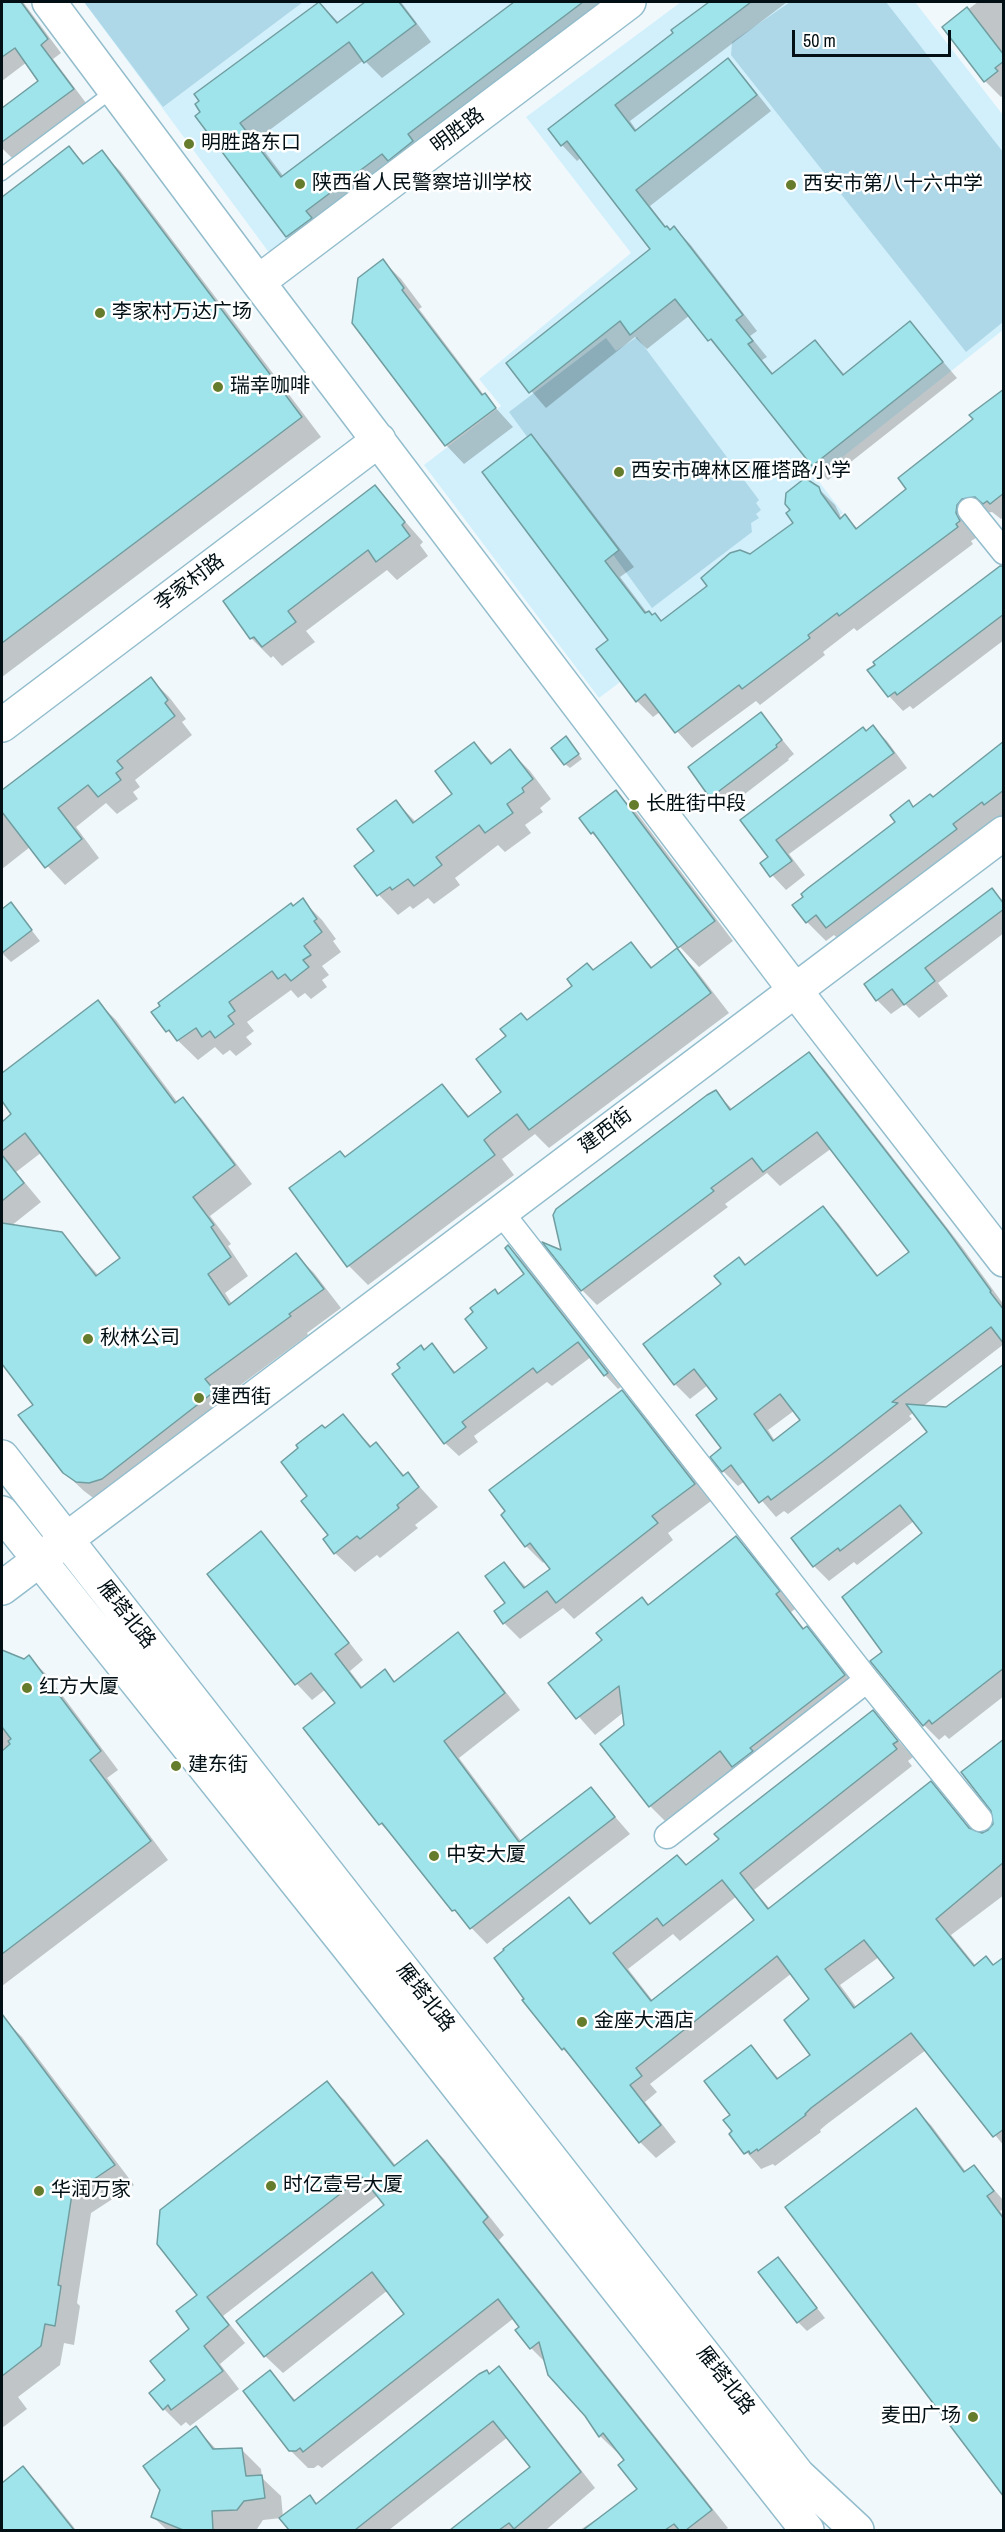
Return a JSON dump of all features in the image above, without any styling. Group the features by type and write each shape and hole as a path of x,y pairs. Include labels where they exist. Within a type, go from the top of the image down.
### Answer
{"street":[{"path":"49,2 258,282 794,989 1004,1260"},
{"name":"明胜路","path":"258,282 629,2"},
{"name":"李家村路","path":"2,725 379,440"},
{"path":"970,510 1004,552"},
{"name":"建西街","path":"67,1540 500,1210 1003,834"},
{"path":"500,1210 867,1680 980,1819"},
{"name":"雁塔北路","path":"2,1457 798,2475 857,2530"},
{"name":"雁塔北路","path":"2,1513 354,1954 807,2530"},
{"path":"2,1588 67,1540"},
{"path":"667,1836 867,1680"}],"lane":[{"path":"2,174 115,89"}],"shaded area":[{"name":"陕西省人民警察培训学校","path":"84,2 623,2 276,262"},
{"path":"84,2 303,2 163,107"},
{"name":"西安市第八十六中学","path":"681,2 915,2 1003,115 1003,330 816,478 843,513 599,698 424,465 501,406 479,379 631,253 526,117"},
{"path":"790,2 886,2 1003,152 1003,322 966,352 731,55 732,42"},
{"path":"637,337 759,500 756,503 761,510 756,514 759,518 751,523 752,532 652,608 509,412 606,338 616,351"}],"building":[{"path":"2,2 21,2 48,39 41,45 74,89 2,142 2,108 38,81 15,48 2,57"},
{"path":"319,2 337,23 365,2 399,2 416,24 364,63 349,42 240,123 281,177 514,2 583,2 408,134 413,141 388,161 382,154 306,211 312,218 286,237 195,116 200,112 195,104 199,101 194,94"},
{"path":"709,2 751,2 615,105 635,131 728,58 757,95 636,190 665,227 667,226 670,230 674,226 743,315 736,320 753,341 748,344 772,374 815,340 843,375 910,321 943,362 812,466 711,339 708,341 675,299 630,335 620,321 529,393 506,363 650,249 567,141 561,146 548,129 673,33 671,30"},
{"path":"967,7 1004,55 1004,61 995,68 998,71 984,82 942,27"},
{"name":"李家村万达广场","path":"69,146 83,164 102,150 302,417 2,643 2,197"},
{"path":"383,259 404,288 402,290 482,395 485,393 496,408 445,446 352,323 358,278"},
{"path":"1004,389 1004,493 990,504 987,501 983,504 975,497 962,499 957,505 956,513 960,521 956,524 958,527 839,616 837,613 808,635 810,638 742,689 739,685 675,733 645,694 636,702 596,649 608,640 482,472 531,434 619,550 605,561 645,613 649,611 652,615 655,613 661,621 707,586 701,578 730,553 740,550 750,554 793,523 786,513 790,510 785,504 786,493 805,478 819,487 840,519 845,514 856,529 906,489 898,478 973,419 969,415"},
{"path":"375,485 405,522 402,525 410,536 376,562 368,550 288,611 296,622 262,647 254,637 250,639 223,601"},
{"path":"1000,566 1004,566 1004,614 897,695 895,692 888,697 867,670 875,665 873,662"},
{"path":"151,677 168,700 165,703 175,716 117,761 123,768 116,773 121,780 98,797 88,785 58,808 82,839 45,868 2,812 2,790"},
{"path":"761,712 782,740 776,745 777,747 710,798 688,767"},
{"path":"873,725 894,753 776,840 792,861 770,877 760,863 768,857 740,820 863,727 866,731"},
{"path":"566,736 579,754 564,765 551,748"},
{"path":"1004,741 1004,790 984,805 982,802 953,824 957,829 826,928 816,915 806,923 792,905 803,897 801,894 895,822 890,815 909,800 913,807 930,794 933,797"},
{"path":"474,742 491,764 510,749 533,779 522,788 524,792 507,804 513,813 485,833 479,825 436,857 442,865 414,886 408,879 392,890 390,887 377,896 354,866 374,851 357,829 396,800 413,823 452,794 435,771"},
{"path":"616,790 715,921 678,948 593,832 591,834 579,818"},
{"path":"992,888 1004,904 1004,909 925,968 935,981 904,1005 892,989 876,1001 864,984"},
{"path":"303,898 317,919 314,921 322,932 304,946 311,955 303,960 309,967 291,981 285,974 278,979 272,971 229,1002 235,1011 228,1016 234,1024 215,1038 210,1031 202,1037 196,1028 177,1041 169,1030 166,1032 151,1012 160,1006 158,1003 291,903 293,906"},
{"path":"11,902 32,930 2,953 2,909"},
{"path":"631,942 651,968 677,948 711,993 529,1130 517,1114 484,1140 495,1155 347,1267 289,1188 340,1151 345,1157 442,1084 468,1117 501,1092 476,1059 506,1036 500,1029 521,1013 527,1020 572,986 567,979 587,963 593,970"},
{"path":"98,1000 175,1103 183,1097 235,1165 193,1197 214,1225 211,1227 231,1257 208,1274 229,1305 296,1253 324,1289 205,1379 215,1391 102,1479 89,1483 76,1482 63,1473 18,1415 33,1405 2,1364 2,1223 62,1232 96,1276 120,1258 25,1133 2,1151 2,1122 11,1114 2,1101 2,1073"},
{"path":"809,1052 947,1230 1004,1310 1004,1344 991,1327 892,1402 898,1403 822,1462 771,1500 768,1496 759,1503 731,1465 722,1472 710,1457 721,1448 696,1415 717,1399 694,1369 674,1385 643,1344 721,1284 714,1276 739,1257 745,1265 823,1206 877,1276 909,1252 817,1132 763,1172 752,1158 711,1188 714,1191 581,1291 542,1242 561,1250 553,1215 556,1209 707,1095 716,1090 730,1110","holes":["780,1394 800,1420 773,1441 754,1414"]},
{"path":"2,1155 24,1183 2,1201"},
{"path":"508,1245 608,1373 604,1376 578,1342 537,1373 533,1368 462,1422 466,1427 444,1444 392,1374 400,1368 397,1364 421,1345 424,1350 432,1343 454,1373 487,1348 465,1319 473,1312 470,1308 495,1289 498,1294 524,1274 505,1248"},
{"path":"1004,1364 1004,1668 932,1724 929,1720 923,1726 870,1661 882,1652 842,1597 922,1533 900,1505 840,1551 838,1548 813,1567 791,1538 927,1432 906,1404 946,1407"},
{"path":"622,1390 695,1484 652,1516 658,1523 556,1603 547,1591 503,1624 494,1611 505,1603 485,1576 504,1562 524,1588 550,1569 530,1543 525,1547 501,1515 505,1511 489,1490"},
{"path":"343,1414 370,1447 376,1442 403,1476 408,1472 419,1487 397,1505 399,1508 360,1539 357,1536 334,1554 323,1539 328,1535 301,1501 307,1496 281,1462 298,1448 296,1445 322,1425 325,1428"},
{"path":"261,1531 349,1643 335,1654 361,1688 385,1669 394,1682 458,1632 505,1693 444,1741 519,1842 591,1787 615,1817 470,1929 455,1910 452,1911 382,1823 379,1825 303,1728 335,1703 311,1673 295,1685 207,1574"},
{"path":"736,1536 780,1591 776,1594 803,1629 807,1626 845,1675 750,1748 753,1751 732,1767 720,1751 649,1807 600,1744 624,1725 619,1686 576,1719 548,1683 602,1640 596,1633 642,1597 648,1605"},
{"path":"2,1650 24,1659 29,1655 101,1751 90,1760 151,1841 2,1954 2,1751 10,1744 8,1741 11,1739 2,1727"},
{"path":"873,1710 898,1741 893,1744 897,1749 740,1873 768,1909 931,1781 969,1828 982,1833 988,1830 993,1824 991,1811 961,1772 1004,1739 1004,1862 936,1919 974,1966 986,1956 993,1965 1004,1957 1004,2129 993,2137 911,2033 758,2151 757,2149 750,2154 749,2151 744,2154 729,2134 732,2131 723,2120 730,2115 704,2081 751,2045 777,2079 810,2055 784,2020 809,1999 777,1956 636,2068 642,2076 630,2085 661,2125 639,2143 564,2048 562,2050 522,2000 524,1999 494,1958 569,1897 590,1924 677,1855 686,1865 719,1839 714,1834","holes":["722,1880 754,1920 651,2001 613,1953 657,1918 663,1926","864,1940 894,1978 854,2008 825,1969"]},
{"name":"华润万家","path":"2,2014 115,2165 72,2194 58,2285 61,2286 55,2326 45,2324 41,2346 2,2376"},
{"path":"327,2081 394,2166 427,2140 488,2217 483,2222 712,2510 686,2530 679,2530 674,2524 665,2530 583,2530 637,2489 618,2465 624,2460 603,2433 599,2437 585,2416 548,2375 539,2342 530,2349 515,2330 519,2327 498,2299 303,2452 300,2448 296,2451 289,2451 243,2391 270,2370 294,2401 404,2314 372,2272 264,2357 236,2321 384,2205 362,2177 207,2297 229,2325 204,2346 223,2371 171,2410 168,2405 163,2410 149,2393 165,2380 150,2361 189,2329 176,2311 197,2295 157,2244 160,2210"},
{"path":"916,2108 964,2172 974,2165 994,2191 987,2196 1004,2219 1004,2497 785,2207"},
{"path":"778,2257 817,2308 797,2323 758,2272"},
{"path":"499,2366 581,2472 514,2529 509,2523 499,2530 450,2530 530,2467 493,2421 355,2530 289,2530 279,2518 310,2495 316,2504 479,2374 487,2370 489,2374"},
{"path":"196,2426 213,2449 242,2448 246,2476 262,2475 265,2498 244,2501 237,2510 212,2511 213,2530 183,2530 151,2517 160,2490 143,2466"},
{"path":"23,2466 74,2530 2,2530 2,2483"}],"place":[{"name":"明胜路东口","path":"189,144"},
{"name":"陕西省人民警察培训学校","path":"300,184"},
{"name":"西安市第八十六中学","path":"791,185"},
{"name":"李家村万达广场","path":"100,313"},
{"name":"瑞幸咖啡","path":"218,387"},
{"name":"西安市碑林区雁塔路小学","path":"619,472"},
{"name":"长胜街中段","path":"634,805"},
{"name":"秋林公司","path":"88,1339"},
{"name":"建西街","path":"199,1398"},
{"name":"红方大厦","path":"27,1688"},
{"name":"建东街","path":"176,1766"},
{"name":"中安大厦","path":"434,1856"},
{"name":"金座大酒店","path":"582,2022"},
{"name":"时亿壹号大厦","path":"271,2186"},
{"name":"华润万家","path":"39,2191"},
{"name":"麦田广场","path":"973,2417"}]}
